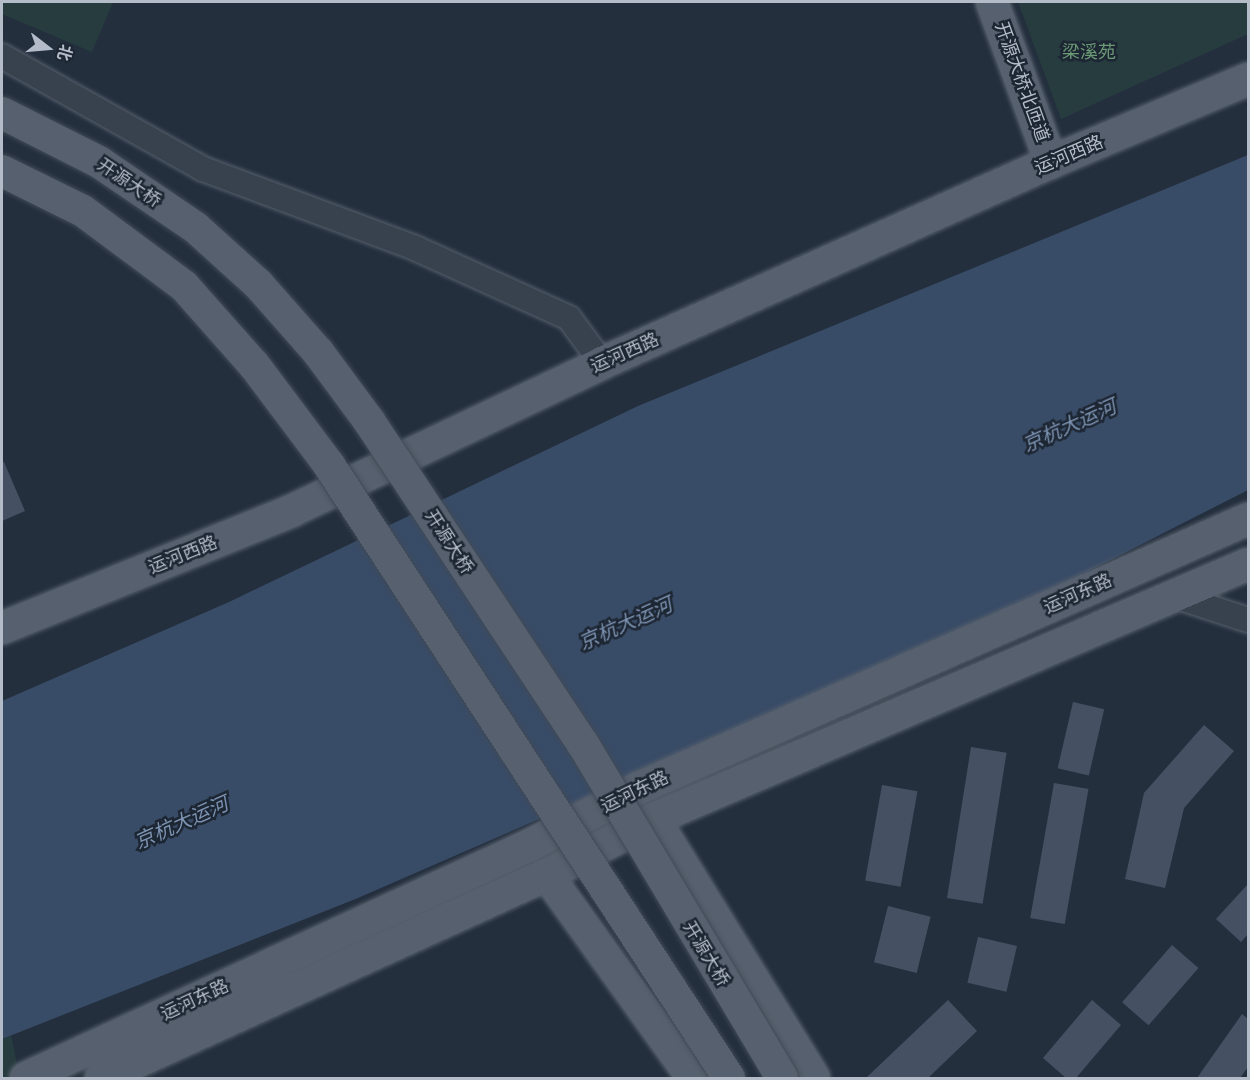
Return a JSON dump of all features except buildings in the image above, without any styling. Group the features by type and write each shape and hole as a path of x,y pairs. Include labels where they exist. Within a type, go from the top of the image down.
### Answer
{"main road":[{"name":"开源大桥北匝道","path":"992,2 1052,162"},
{"name":"运河西路","path":"2,627 291,511 602,363 1052,162 1248,79"},
{"name":"开源大桥","path":"2,113 99,162 196,228 258,284 318,352 369,421 583,744 782,1078"},
{"path":"2,171 83,211 184,286 255,365 329,465 729,1078"},
{"name":"运河东路","path":"26,1078 532,844 639,788 1248,519"},
{"name":"运河东路","path":"101,1078 547,875 654,819 1178,597 1248,564"},
{"path":"654,819 814,1078"},
{"path":"547,875 693,1078"}],"street":[{"path":"2,56 203,169 415,248 569,318 602,363"},
{"path":"1178,597 1248,620"}],"green space":[{"path":"2,2 113,2 92,52 2,14"},
{"name":"梁溪苑","path":"1018,2 1248,2 1248,34 1061,119"},
{"path":"11,1035 20,1078 2,1078 2,1039"}],"water":[{"name":"京杭大运河","path":"1248,155 1248,490 981,626 358,898 2,1039 2,701 229,602 638,406"}]}
